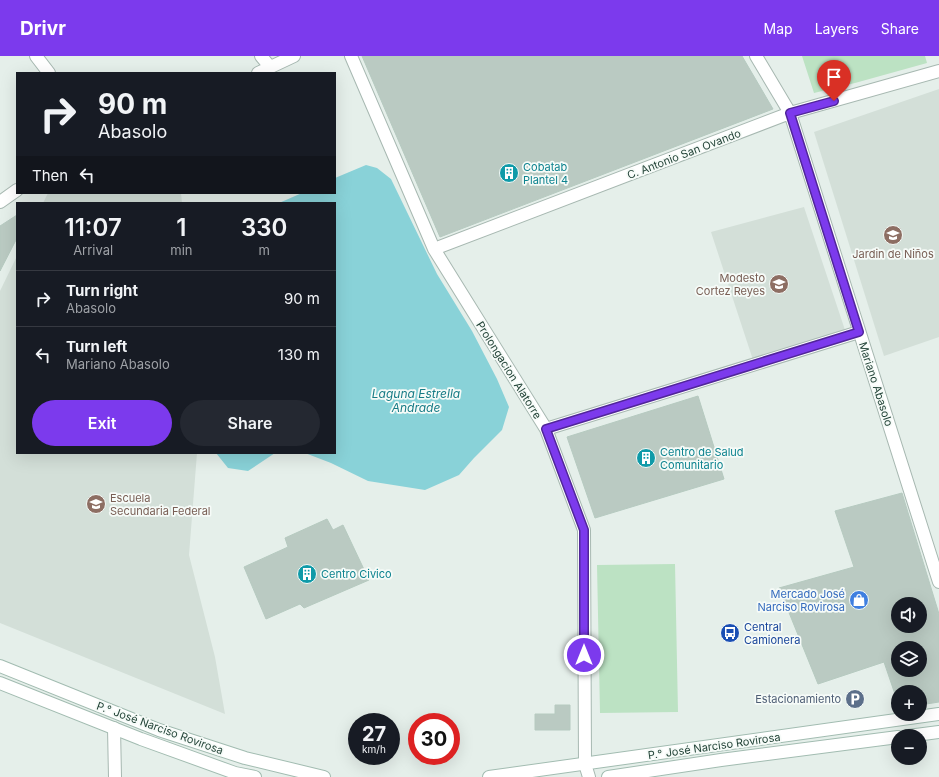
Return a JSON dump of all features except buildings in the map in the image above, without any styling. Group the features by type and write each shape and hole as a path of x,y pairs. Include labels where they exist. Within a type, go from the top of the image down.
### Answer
{"street":[{"path":"36,56 48,72"},
{"path":"261,56 270,67"},
{"path":"260,72 294,56"},
{"name":"Prolongacion Alatorre","path":"351,56 434,249 546,429 584,530 585,764 589,777"},
{"name":"Mariano Abasolo","path":"756,56 790,113 939,582"},
{"name":"C. Antonio San Ovando","path":"434,249 790,113 939,71"},
{"path":"0,202 16,191"},
{"path":"546,429 859,332"},
{"name":"P.° José Narciso Rovirosa","path":"0,666 159,730 245,758 324,777"},
{"path":"14,689 19,674"},
{"name":"P.° José Narciso Rovirosa","path":"0,683 114,728 235,773 255,777"},
{"name":"P.° José Narciso Rovirosa","path":"489,777 939,714"},
{"path":"114,728 115,777"},
{"path":"927,734 939,732"},
{"name":"P.° José Narciso Rovirosa","path":"608,777 721,760 891,738"}],"shaded area":[{"name":"Jardin de Niños","path":"939,89 939,337 884,356 814,132"},
{"path":"48,194 181,194 182,202 44,202"},
{"name":"Modesto Cortez Reyes","path":"804,207 847,336 753,360 711,232"},
{"name":"Escuela Secundaria Federal","path":"16,258 16,454 197,454 189,555 215,657 225,714 0,623 0,291"}],"green space":[{"path":"802,56 925,56 927,63 814,93"},
{"path":"675,564 678,712 600,713 597,565"}],"water":[{"name":"Laguna Estrella Andrade","path":"366,165 377,168 391,179 437,274 472,331 497,379 509,407 502,430 459,475 425,490 368,481 331,463 308,454 336,454 336,202 281,202 300,194 336,194 336,178"},
{"path":"217,454 274,454 248,471 228,468"}],"place":[{"name":"Cobatab Plantel 4","path":"509,173"},
{"name":"Jardin de Niños","path":"893,235"},
{"name":"Modesto Cortez Reyes","path":"779,284"},
{"name":"Centro de Salud Comunitario","path":"646,458"},
{"name":"Escuela Secundaria Federal","path":"96,504"},
{"name":"Centro Civico","path":"307,574"},
{"name":"Mercado José Narciso Rovirosa","path":"859,600"},
{"name":"Central Camionera","path":"730,633"},
{"name":"Estacionamiento","path":"855,699"}],"route":[{"path":"584,655 584,530 546,429 859,332 790,113 834,101"}]}
